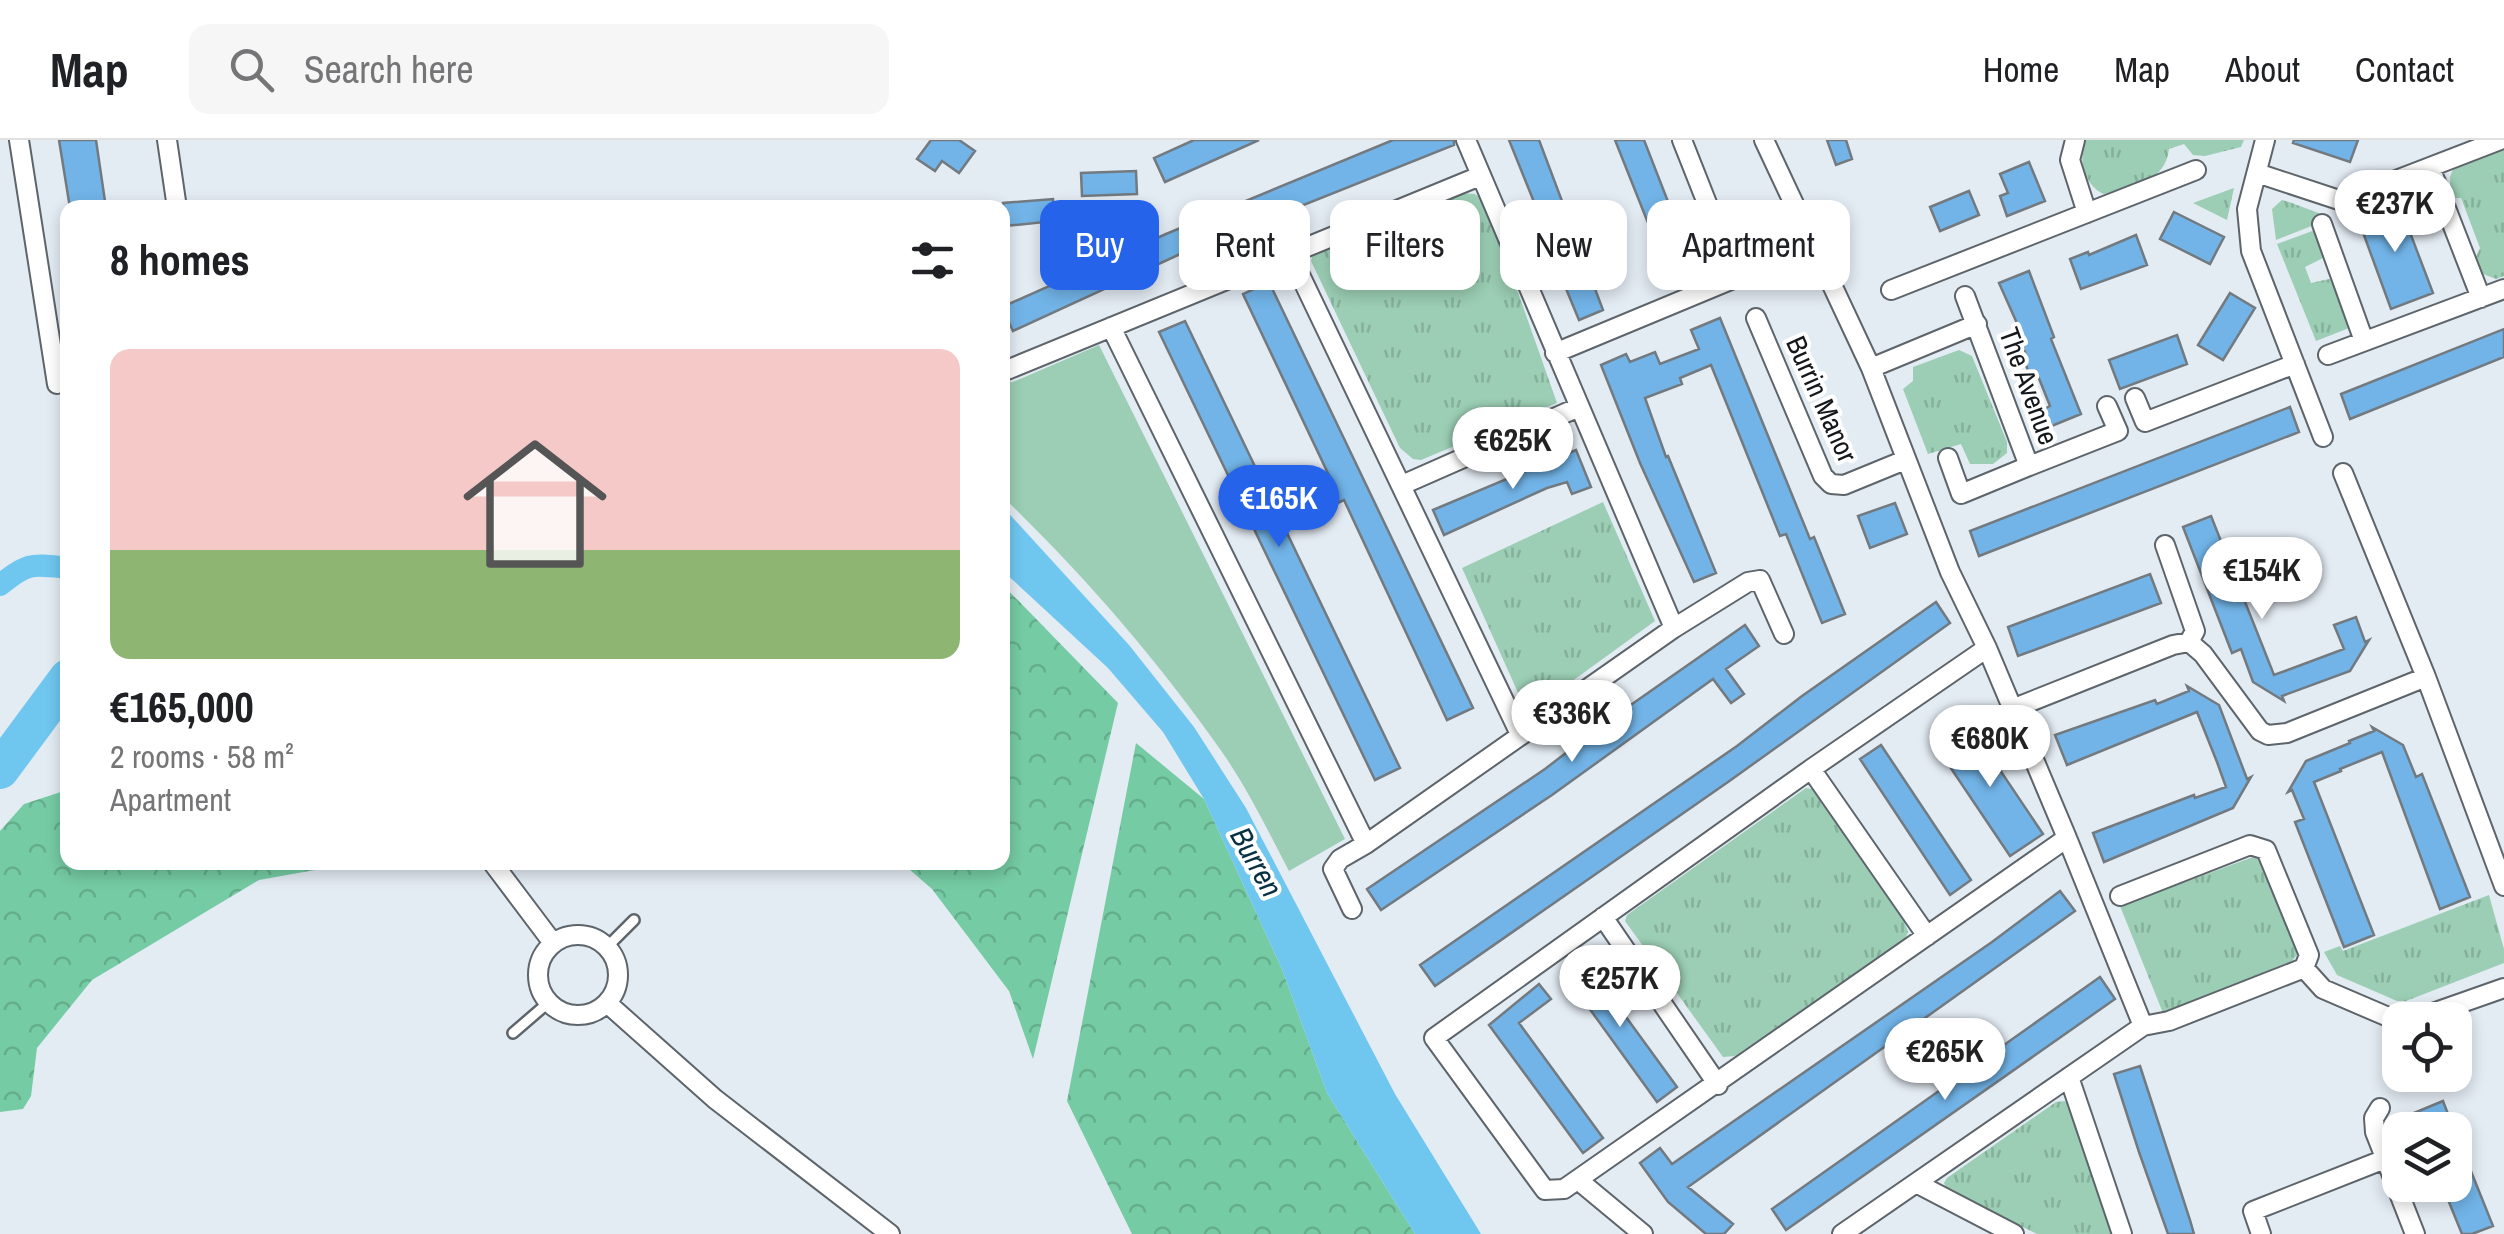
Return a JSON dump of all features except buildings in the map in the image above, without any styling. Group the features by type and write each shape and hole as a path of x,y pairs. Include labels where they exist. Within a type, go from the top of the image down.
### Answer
{"street":[{"path":"20,140 57,384"},
{"path":"167,140 177,200"},
{"path":"1466,140 1674,628"},
{"path":"1682,140 1706,200"},
{"path":"1764,140 1793,200"},
{"path":"2076,140 2070,160 2087,213"},
{"path":"2266,140 2247,209 2252,251 2323,437"},
{"path":"2256,173 2342,202 2500,140"},
{"path":"2430,167 2481,298"},
{"path":"1890,290 2196,170"},
{"path":"1310,246 1480,176"},
{"path":"2322,224 2364,341"},
{"path":"2328,355 2504,288"},
{"path":"1010,369 1202,290"},
{"path":"1307,290 1520,734"},
{"path":"1555,352 1705,290"},
{"path":"1834,290 1870,368 1950,572 1987,648 2068,838 2143,1026"},
{"name":"The Avenue","path":"1965,296 2029,466"},
{"name":"Burrin Manor","path":"1756,318 1823,476 1831,484 1844,484 1904,460"},
{"name":"The Avenue","path":"1870,368 1977,324"},
{"path":"1111,327 1366,844"},
{"path":"2135,398 2145,422 2295,364"},
{"name":"The Avenue","path":"1948,458 1961,494 2118,431 2107,406"},
{"path":"1402,485 1578,407"},
{"path":"2343,473 2426,677 2504,886"},
{"path":"2165,545 2194,631 2189,642"},
{"path":"1352,908 1333,869 1340,858 1366,844 1674,628 1748,582 1760,580 1784,634"},
{"path":"2012,709 2173,644 2189,642 2268,736 2287,733 2426,677"},
{"path":"1987,648 1434,1038 1545,1190 1564,1189 2068,838"},
{"path":"1811,769 1927,936"},
{"path":"1842,1234 2143,1026 2169,1021 2304,968 2309,955 2266,850 2250,845 2120,896"},
{"path":"498,870 553,943"},
{"path":"1604,917 1718,1084"},
{"path":"575,935 607,946 618,968 618,981 607,1003 596,1011 571,1015 549,1002 538,978 544,953 553,943 575,935"},
{"path":"2304,968 2323,990 2382,1015"},
{"path":"2464,1002 2504,988"},
{"path":"607,1003 715,1099 890,1234"},
{"path":"2069,1077 2122,1234"},
{"path":"2380,1108 2374,1122 2382,1150"},
{"path":"2261,1234 2253,1211 2382,1161"},
{"path":"1578,1180 1643,1234"},
{"path":"1916,1183 2014,1234"},
{"path":"2402,1202 2415,1234"}],"lane":[{"path":"607,946 634,920"},
{"path":"513,1033 549,1002"}],"green space":[{"path":"2086,140 2244,140 2241,147 2205,156 2193,155 2184,144 2169,149 2154,176 2104,194 2092,185 2084,171 2082,155"},
{"path":"2504,146 2504,276 2496,279 2483,274 2476,257 2480,248 2461,198 2453,198 2450,184 2451,174 2462,161"},
{"path":"2234,188 2227,220 2193,203"},
{"path":"1460,193 1475,194 1486,202 1500,242 1500,290 1517,290 1557,403 1421,460 1413,459 1400,448 1311,261 1314,251 1330,245 1330,290 1480,290 1480,200 1442,200"},
{"path":"2282,200 2332,218 2276,240 2272,209"},
{"path":"2315,230 2323,258 2305,267 2311,283 2329,279 2334,282 2350,324 2349,328 2316,341 2277,244"},
{"path":"1099,345 1345,839 1289,871 1231,766 1172,684 1091,587 1010,504 1013,382"},
{"path":"1959,350 1972,356 2007,442 2007,453 1993,464 1970,464 1961,444 1928,454 1903,389 1913,381 1913,367"},
{"path":"1603,502 1655,621 1531,711 1524,706 1462,568"},
{"path":"1010,592 1118,703 1033,1059 1009,991 932,889 910,870 1010,870"},
{"path":"1136,743 1204,799 1282,969 1327,1093 1415,1234 1132,1234 1067,1101"},
{"path":"1806,788 1812,789 1908,932 1905,939 1735,1056 1723,1057 1625,921 1627,915"},
{"path":"60,792 60,870 315,870 259,880 92,980 37,1048 31,1096 23,1109 0,1112 0,831 24,804"},
{"path":"2253,857 2258,859 2280,912 2292,927 2297,955 2292,961 2163,1013 2120,906"},
{"path":"2489,895 2504,949 2504,963 2406,1001 2397,1001 2337,975 2324,952 2340,946 2343,951"},
{"path":"2065,1101 2070,1106 2111,1234 2037,1234 1947,1190 1947,1178 2056,1102"}],"water":[{"path":"1010,515 1129,645 1194,727 1246,808 1395,1094 1481,1234 1415,1234 1327,1093 1282,969 1204,799 1163,732 1108,668 1010,577"}],"waterway":[{"path":"0,585 31,566 60,567"},
{"name":"Burren","path":"0,770 60,689"}]}
